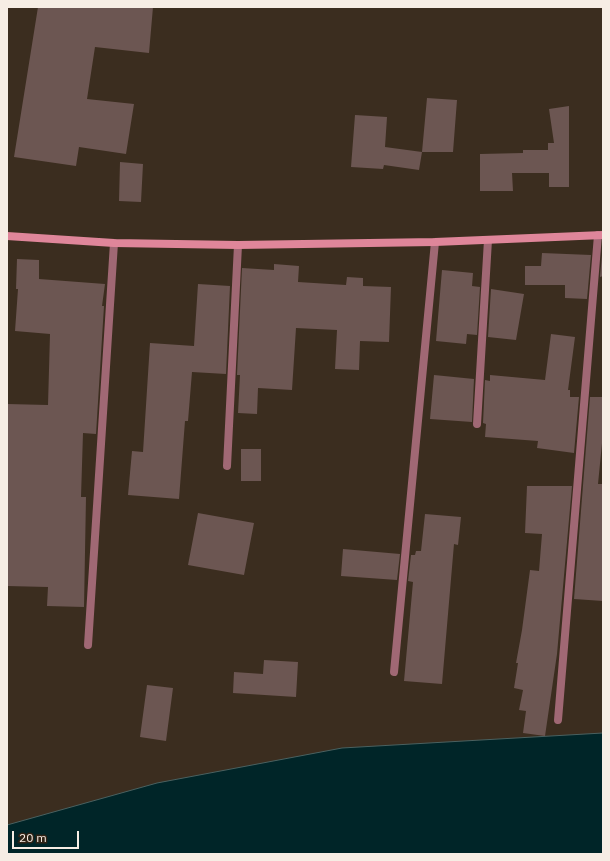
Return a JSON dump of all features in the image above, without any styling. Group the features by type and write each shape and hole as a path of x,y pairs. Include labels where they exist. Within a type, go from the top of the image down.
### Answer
{"main road":[{"path":"7,236 114,243 238,245 435,242 600,235"}],"street":[{"path":"558,720 600,235"},
{"path":"477,424 488,240"},
{"path":"394,672 435,242"},
{"path":"88,645 114,243"},
{"path":"227,466 238,245"}],"water":[{"path":"603,733 603,854 7,854 7,825 157,783 342,748"}],"building":[{"path":"38,7 153,7 149,53 95,47 87,99 134,104 126,154 79,147 76,166 14,157"},
{"path":"427,98 457,100 453,152 422,152"},
{"path":"569,106 569,187 549,187 549,173 512,173 513,191 480,191 480,154 523,153 523,150 548,150 548,143 554,143 549,109"},
{"path":"355,115 387,117 385,147 422,152 419,170 384,165 383,169 351,167"},
{"path":"120,162 143,164 141,202 119,201"},
{"path":"542,253 591,255 587,299 565,298 565,285 525,285 525,266 541,266"},
{"path":"602,255 603,276 600,277"},
{"path":"17,259 39,260 39,279 105,284 102,306 104,306 96,434 83,433 81,497 86,497 84,607 47,606 48,587 7,586 7,404 48,405 50,334 15,331 18,289 16,289"},
{"path":"274,264 299,266 298,282 346,285 347,277 363,278 363,286 391,287 389,342 360,341 359,370 335,369 337,330 296,328 292,390 258,388 257,414 238,413 240,375 237,375 242,268 274,270"},
{"path":"442,270 473,273 472,286 480,287 477,335 467,334 466,344 436,341"},
{"path":"198,284 230,286 226,374 192,372 188,421 185,421 179,499 128,495 132,451 143,452 150,343 194,346"},
{"path":"491,289 524,294 516,340 488,337"},
{"path":"551,334 575,337 568,390 570,390 570,397 579,397 574,453 537,448 538,441 485,437 486,424 483,423 485,380 490,381 490,375 545,380"},
{"path":"434,375 474,379 472,422 430,419"},
{"path":"590,397 603,397 603,433 598,484 603,484 603,601 574,599"},
{"path":"241,449 261,449 261,481 241,481"},
{"path":"527,486 572,486 557,654 545,736 523,733 526,711 519,710 523,690 514,688 518,663 516,663 530,570 539,571 542,534 525,533"},
{"path":"198,513 254,523 244,575 188,565"},
{"path":"425,514 461,517 458,545 454,544 442,684 404,681 413,582 408,581 411,555 415,555 416,551 421,551"},
{"path":"343,549 400,554 397,580 341,576"},
{"path":"264,660 298,662 296,697 233,693 234,672 263,674"},
{"path":"147,685 173,688 166,741 140,737"}]}
